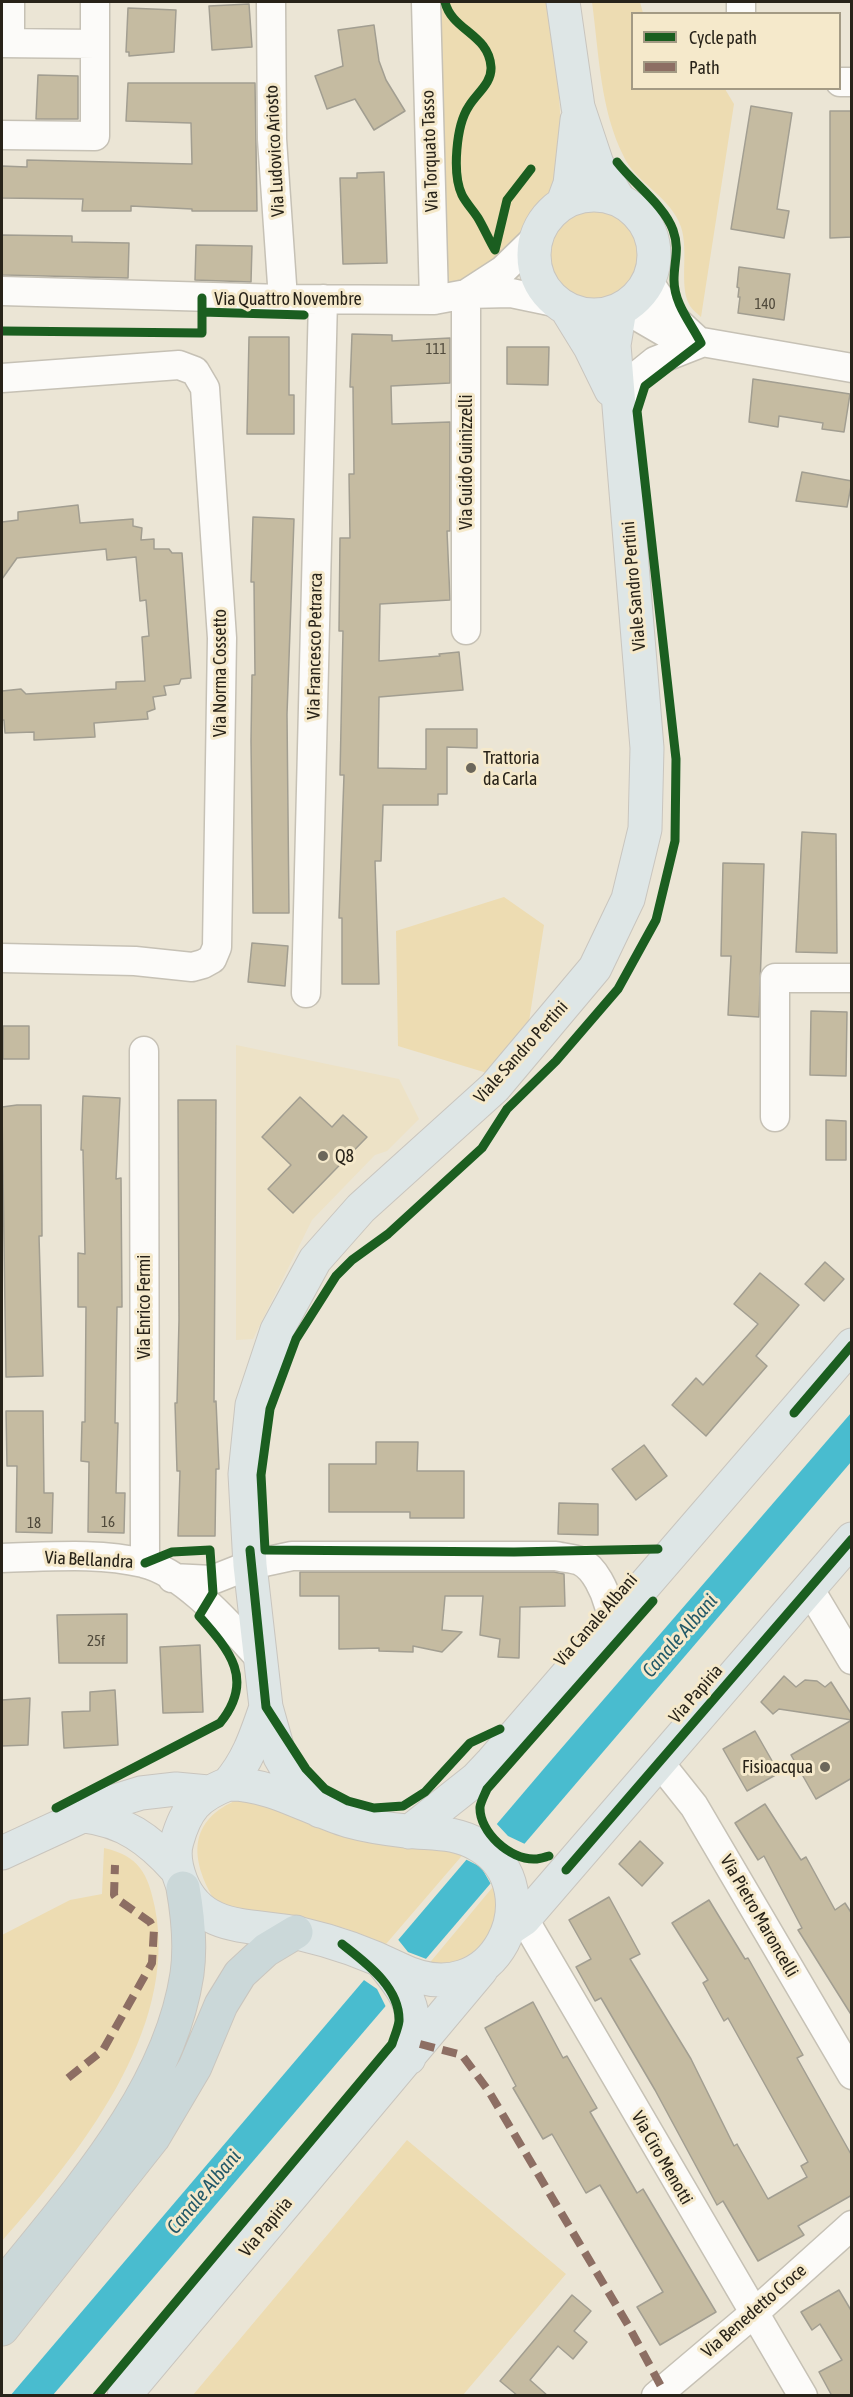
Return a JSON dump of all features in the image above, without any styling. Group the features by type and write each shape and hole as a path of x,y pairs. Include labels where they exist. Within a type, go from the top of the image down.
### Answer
{"highway":[{"path":"2,2286 95,2169 146,2087 164,2052 187,1974 189,1925 180,1878"},
{"path":"2,2329 153,2138 195,2067 221,2005 240,1974 266,1950 296,1932"}],"main road":[{"name":"Viale Sandro Pertini","path":"321,1811 291,1776 280,1757 266,1707 250,1565 245,1474 252,1405 277,1330 315,1260 361,1208 495,1087 596,968 628,899 645,829 647,748 614,345 622,308 638,296 648,280 654,250 650,234 638,214 619,200 597,164 578,107 563,2"},
{"name":"Viale Sandro Pertini","path":"578,107 570,184 562,203 545,218 536,239 534,257 537,275 546,291 562,306 590,347 619,407"},
{"path":"562,203 581,196 600,194 619,200"},
{"path":"562,306 583,314 602,314 622,308"},
{"name":"Via Canale Albani","path":"409,1832 476,1779 492,1762 852,1345"},
{"name":"Via Papiria","path":"124,2396 409,2058 516,1924 852,1539"},
{"name":"Viale Sandro Pertini","path":"180,1878 175,1846 192,1805 218,1788 242,1768 251,1751 266,1707"},
{"path":"2,1853 57,1826 115,1801 141,1793 244,1784 266,1789 321,1811 370,1826 409,1832 440,1831 461,1836 483,1847 503,1868 511,1888 516,1924"},
{"path":"84,1816 104,1818 128,1827 157,1848 202,1911 221,1920 253,1929 296,1932 342,1944 428,1980 461,1979 481,1970"},
{"path":"381,1960 405,1991 415,2022 409,2058"}],"street":[{"path":"10,2 6,43 95,44"},
{"path":"2,135 95,136 95,2"},
{"name":"Via Ludovico Ariosto","path":"271,2 272,140 283,300"},
{"name":"Via Torquato Tasso","path":"426,2 434,300"},
{"path":"466,294 503,270 536,239"},
{"path":"648,280 671,316 701,343"},
{"name":"Via Quattro Novembre","path":"2,291 283,300 434,300 466,294"},
{"path":"466,294 511,293 562,306"},
{"name":"Via Guido Guinizzelli","path":"466,294 466,630"},
{"name":"Via Francesco Petrarca","path":"306,993 323,299"},
{"path":"622,308 672,337 852,368"},
{"path":"619,407 634,378 655,361 701,343"},
{"name":"Via Norma Cossetto","path":"2,378 179,365 195,371 205,388 222,638 217,947 212,958 192,967 135,961 2,958"},
{"path":"775,1116 775,978 852,978"},
{"name":"Via Enrico Fermi","path":"144,1051 145,1563"},
{"name":"Via Canale Albani","path":"492,1762 491,1747 500,1729 764,1429 794,1413"},
{"name":"Via Bellandra","path":"172,1578 212,1580 250,1565 292,1556 556,1556 580,1561 605,1593 609,1606"},
{"name":"Via Bellandra","path":"2,1558 89,1557 145,1563 172,1578 208,1603 259,1657"},
{"path":"808,1588 852,1660"},
{"name":"Via Pietro Maroncelli","path":"659,1762 694,1806 852,2075"},
{"name":"Via Ciro Menotti","path":"516,1924 803,2396"},
{"name":"Via Benedetto Croce","path":"656,2396 753,2314 852,2225"}],"shaded area":[{"path":"434,2 546,2 557,75 561,129 556,178 549,200 540,214 513,243 473,276 460,283 442,286"},
{"path":"592,2 640,2 643,12 631,12 631,90 726,90 734,104 701,317 691,308 686,296 681,227 670,207 637,175 624,157 610,120 602,81"},
{"path":"593,205 603,206 620,213 634,227 641,244 641,264 634,281 620,295 603,302 593,303 583,302 566,295 552,281 545,264 544,254 545,244 552,227 566,213 583,206"},
{"path":"504,897 544,925 527,1034 487,1073 398,1046 396,931"},
{"path":"236,1045 399,1079 419,1119 387,1151 375,1155 312,1220 253,1339 236,1340"},
{"path":"239,1799 466,1851 386,1944 344,1928 249,1916 215,1901 206,1885 198,1855 198,1842 202,1829 210,1818"},
{"path":"104,1848 116,1851 134,1861 149,1885 155,1908 158,1954 152,2000 137,2045 116,2088 90,2130 61,2170 2,2241 2,1935 70,1900 102,1894"},
{"path":"497,1882 500,1890 489,1940 460,1963 427,1966"},
{"path":"407,2140 566,2274 463,2395 193,2395"}],"water":[{"name":"Canale Albani","path":"851,1413 851,1462 53,2395 10,2396 553,1758"}],"pier":[{"path":"494,1821 508,1836 527,1845 492,1886 481,1867 463,1858"},
{"path":"396,1937 408,1952 429,1960 387,2009 377,1989 361,1978"}],"building":[{"path":"249,4 252,47 212,50 209,6"},
{"path":"128,8 176,10 174,52 129,56 129,52 126,52"},
{"path":"374,25 379,61 386,80 405,111 374,130 355,99 327,109 315,76 343,66 338,30"},
{"path":"38,75 78,76 78,119 36,119"},
{"path":"128,83 255,83 257,211 192,211 192,209 131,206 131,211 82,211 83,199 2,198 2,166 27,167 27,160 192,164 191,123 126,121"},
{"path":"751,106 792,113 777,209 789,211 784,238 731,229"},
{"path":"830,111 852,111 852,237 830,238"},
{"path":"384,172 387,263 343,264 340,178 357,178 357,173"},
{"path":"2,235 72,236 72,242 129,243 128,278 2,275"},
{"path":"196,245 252,246 251,282 195,280"},
{"path":"739,267 790,274 784,320 738,313"},
{"path":"352,334 392,335 392,341 450,338 450,383 391,386 392,424 450,422 450,531 447,531 450,600 380,604 379,661 440,656 439,654 459,652 463,690 379,697 378,768 426,769 426,729 477,729 477,748 447,747 447,794 438,794 438,805 383,805 381,861 375,861 379,984 342,984 342,918 339,918 344,775 340,775 343,631 339,631 340,538 350,538 349,474 354,474 353,387 350,387"},
{"path":"249,337 289,337 289,395 294,395 294,434 247,434"},
{"path":"507,347 549,347 548,385 507,384"},
{"path":"753,379 850,394 844,432 822,429 823,423 779,416 778,427 749,422"},
{"path":"802,472 852,481 847,507 796,501"},
{"path":"78,505 80,523 133,519 133,526 142,528 141,540 154,539 154,549 169,549 172,553 182,553 191,678 181,679 179,684 164,686 166,695 153,697 155,709 147,712 148,719 94,723 95,737 34,740 34,732 5,733 4,720 2,720 2,691 21,689 26,694 116,689 116,682 145,681 142,637 149,636 146,600 140,601 136,557 107,560 106,549 17,558 2,579 2,522 18,520 18,512"},
{"path":"253,517 294,519 287,714 289,913 253,913 251,741 252,675 255,675 254,582 251,582"},
{"path":"802,832 836,834 837,953 796,952"},
{"path":"723,863 764,864 759,1017 728,1015 731,956 721,956"},
{"path":"252,943 288,946 285,986 248,982"},
{"path":"811,1011 847,1012 846,1076 810,1075"},
{"path":"3,1026 29,1026 29,1059 3,1059"},
{"path":"83,1096 120,1098 116,1179 121,1178 122,1307 117,1307 115,1423 118,1423 116,1493 125,1493 124,1533 88,1532 89,1462 81,1461 82,1422 85,1422 86,1307 78,1307 78,1253 85,1254 83,1150 81,1150"},
{"path":"300,1097 332,1127 343,1115 367,1137 293,1213 268,1189 291,1165 262,1137"},
{"path":"178,1100 216,1100 214,1402 216,1401 219,1469 216,1469 215,1536 178,1536 180,1471 177,1471 175,1403 177,1403 179,1320"},
{"path":"41,1105 42,1236 39,1236 43,1376 6,1377 2,1107"},
{"path":"826,1120 846,1121 846,1160 826,1160"},
{"path":"825,1262 844,1279 824,1301 805,1284"},
{"path":"760,1273 799,1305 756,1356 767,1366 706,1436 672,1405 696,1378 703,1385 758,1324 734,1304"},
{"path":"6,1411 43,1411 44,1493 53,1493 52,1533 16,1532 17,1466 7,1466"},
{"path":"376,1442 418,1442 417,1471 464,1471 464,1518 410,1518 410,1512 329,1512 329,1464 376,1464"},
{"path":"644,1445 667,1476 636,1500 612,1469"},
{"path":"559,1503 598,1504 598,1535 558,1534"},
{"path":"300,1572 554,1572 564,1574 565,1606 520,1607 519,1658 498,1657 500,1639 480,1635 483,1596 445,1596 442,1630 462,1632 442,1652 413,1646 413,1652 379,1651 379,1648 339,1649 339,1596 300,1596"},
{"path":"127,1614 127,1663 59,1663 57,1615"},
{"path":"200,1645 203,1712 163,1713 160,1647"},
{"path":"784,1676 796,1687 805,1680 817,1681 825,1687 831,1682 852,1715 852,1720 779,1709 773,1714 761,1702"},
{"path":"115,1690 118,1745 64,1748 62,1712 90,1711 90,1692"},
{"path":"30,1698 28,1745 2,1746 2,1700"},
{"name":"Fisioacqua","path":"852,1720 852,1778 816,1799 791,1755"},
{"path":"755,1731 779,1773 747,1791 723,1749"},
{"path":"765,1804 801,1860 806,1857 835,1910 845,1903 852,1914 852,2016 798,1930 802,1928 764,1856 758,1860 735,1823"},
{"path":"640,1841 663,1863 642,1886 619,1864"},
{"path":"609,1897 640,1954 630,1959 691,2059 734,2146 737,2144 768,2199 807,2177 801,2166 808,2162 728,2018 724,2021 703,1983 708,1980 672,1923 709,1900 745,1959 748,1958 803,2055 797,2058 852,2156 852,2195 798,2226 804,2235 758,2261 723,2201 717,2205 655,2090 601,1998 595,2001 576,1967 591,1959 569,1920"},
{"path":"533,2002 563,2058 567,2056 597,2108 590,2112 637,2193 643,2189 716,2312 660,2345 637,2307 663,2292 600,2185 586,2193 552,2134 543,2139 513,2088 516,2086 485,2028"},
{"path":"839,2290 852,2312 852,2396 832,2396 819,2372 842,2360 820,2324 812,2330 801,2312"},
{"path":"572,2295 591,2311 574,2331 587,2342 573,2359 558,2346 530,2380 548,2396 518,2396 500,2381"}],"marked path":[{"path":"68,2078 103,2050 152,1963 154,1929 150,1922 114,1895 115,1865"},
{"path":"420,2044 462,2055 488,2090 628,2325 663,2390"}],"cycle path":[{"path":"445,2 455,20 484,47 489,56 491,73 487,83 472,101 465,114 458,137 456,163 462,195 478,218 495,250"},
{"path":"617,162 656,203 669,221 676,243 674,280 677,297 701,343 645,386 637,411 676,759 675,841 656,920 618,989 556,1061 507,1109 482,1148 388,1234 352,1260 336,1276 296,1339 270,1409 261,1475 265,1550 514,1552 658,1549"},
{"path":"495,250 507,200 531,169"},
{"path":"2,331 202,333 202,298"},
{"path":"202,312 304,315"},
{"path":"794,1413 852,1345"},
{"path":"566,1870 852,1539"},
{"path":"56,1808 220,1723 236,1693 237,1679 234,1666 220,1641 199,1616 213,1593 210,1550 172,1552 145,1563"},
{"path":"250,1550 266,1707 306,1769 325,1789 348,1801 374,1808 403,1806 425,1792 470,1743 500,1729"},
{"path":"549,1856 537,1859 525,1858 506,1850 490,1835 485,1826 481,1816 482,1800 487,1789 653,1601"},
{"path":"97,2396 392,2044 399,2021 394,1997 380,1977 342,1944"}],"place":[{"name":"Trattoria da Carla","path":"471,768"},
{"name":"Q8","path":"323,1156"},
{"name":"Fisioacqua","path":"825,1767"}]}
